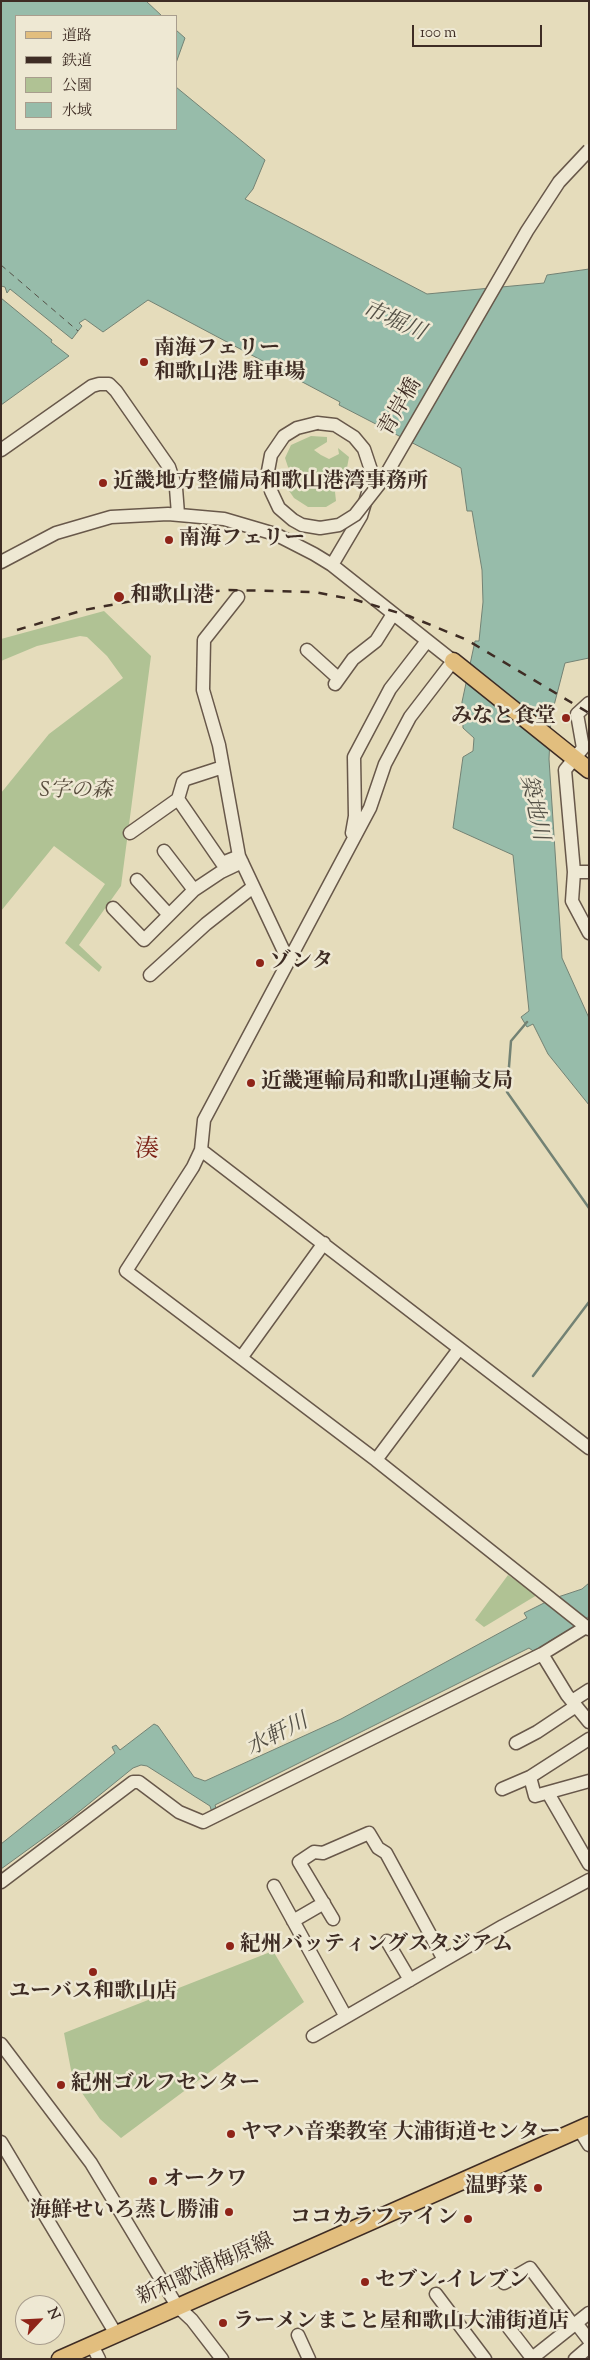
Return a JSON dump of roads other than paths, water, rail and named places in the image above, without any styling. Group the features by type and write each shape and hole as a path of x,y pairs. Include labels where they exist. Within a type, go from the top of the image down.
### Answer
{"main road":[{"path":"458,666 589,770"},
{"name":"新和歌浦梅原線","path":"60,2359 95,2352 116,2334 584,2127"}],"street":[{"name":"青岸橋","path":"332,566 361,516 370,486 371,470 364,449 354,437 334,425 317,423 297,428 284,436 271,455 268,471 271,491 279,508 293,520 302,525 320,528 339,525 355,515 384,478 544,205 559,182 589,150"},
{"path":"1,450 92,386 109,384 169,467 176,488 178,514"},
{"path":"1,562 48,536 88,522 121,515 178,514 224,519 255,527 295,543 332,566 458,666 410,716 385,764 370,808 204,1120 201,1150 193,1167 126,1271 376,1460 586,1627 542,1654 203,1822 179,1812 139,1782 133,1782 1,1882"},
{"path":"238,597 203,643 203,690 223,767 241,859 288,960"},
{"path":"306,650 336,681 353,659 376,641 393,614"},
{"path":"349,847 355,816 354,757 390,689 427,641"},
{"path":"589,703 577,714 584,748 565,770 574,872 572,901 589,933"},
{"path":"130,832 178,799 183,782 186,779 223,767"},
{"path":"178,799 222,863 241,859"},
{"path":"164,851 194,890"},
{"path":"113,908 142,940 194,890 241,859"},
{"path":"574,872 588,873"},
{"path":"137,880 169,915"},
{"path":"150,975 206,924 253,887"},
{"path":"201,1150 589,1448"},
{"path":"241,1358 324,1243"},
{"path":"376,1460 459,1349"},
{"path":"542,1654 589,1722"},
{"path":"516,1742 537,1732 578,1706 589,1690"},
{"path":"502,1789 530,1777 589,1739"},
{"path":"530,1777 535,1796 589,1781"},
{"path":"548,1793 589,1864"},
{"path":"333,1919 299,1862 314,1852 323,1853 370,1833 378,1848 386,1853 444,1960"},
{"path":"313,2036 444,1960 589,1880"},
{"path":"274,1886 346,2016"},
{"path":"293,1921 324,1903"},
{"path":"388,1941 410,1980"},
{"path":"1,2044 91,2163 177,2306 192,2320 222,2359"},
{"path":"584,2127 589,2145"},
{"path":"1,2142 116,2334"},
{"path":"504,2283 530,2268 589,2340"},
{"path":"436,2294 485,2359"},
{"path":"502,2319 531,2358 589,2313"},
{"path":"298,2335 309,2359"},
{"path":"574,2359 589,2347"}],"water":[{"path":"1,1 146,1 161,15 15,15 15,130 178,130 178,89 265,160 253,189 245,199 427,294 544,283 547,275 589,269 589,658 565,663 551,717 549,759 562,958 589,1018 589,1105 548,1054 533,1024 527,1027 521,1017 529,1011 513,855 453,828 463,757 473,751 474,738 463,728 462,702 475,641 479,641 483,602 482,570 472,511 467,511 461,468 339,405 340,402 148,300 103,332 85,319 79,323 82,326 72,339 10,289 7,293 5,287 1,286"},
{"path":"178,32 185,38 178,57"},
{"path":"1,298 69,356 1,405"},
{"path":"589,1583 589,1616 548,1642 547,1648 536,1653 529,1648 215,1805 217,1811 212,1813 210,1806 147,1766 141,1765 133,1768 70,1819 1,1869 1,1844 115,1753 112,1747 116,1745 120,1750 154,1724 158,1726 194,1777 205,1781 341,1719 527,1618 524,1613 552,1599 582,1589"}],"waterway":[{"path":"527,1022 511,1041 507,1092 589,1208"},
{"path":"533,1376 589,1302"}],"railway":[{"path":"17,630 84,610 159,596 229,590 314,592 356,600 409,616 467,640 589,713"}],"place":[{"name":"南海フェリー 和歌山港 駐車場","path":"144,362"},
{"name":"近畿地方整備局和歌山港湾事務所","path":"103,483"},
{"name":"南海フェリー","path":"169,540"},
{"name":"和歌山港","path":"119,597"},
{"name":"みなと食堂","path":"566,718"},
{"name":"ゾンタ","path":"260,963"},
{"name":"近畿運輸局和歌山運輸支局","path":"251,1083"},
{"name":"紀州バッティングスタジアム","path":"230,1946"},
{"name":"ユーバス和歌山店","path":"93,1972"},
{"name":"紀州ゴルフセンター","path":"61,2085"},
{"name":"ヤマハ音楽教室 大浦街道センター","path":"231,2134"},
{"name":"オークワ","path":"153,2181"},
{"name":"温野菜","path":"538,2188"},
{"name":"海鮮せいろ蒸し勝浦","path":"229,2212"},
{"name":"ココカラファイン","path":"468,2219"},
{"name":"セブン-イレブン","path":"365,2282"},
{"name":"ラーメンまこと屋和歌山大浦街道店","path":"223,2323"}],"district":[{"name":"湊","path":"147,1152"}],"water label":[{"name":"市堀川","path":"393,323"},
{"name":"築地川","path":"532,808"},
{"name":"水軒川","path":"278,1737"}],"park label":[{"name":"S字の森","path":"76,792"}]}
